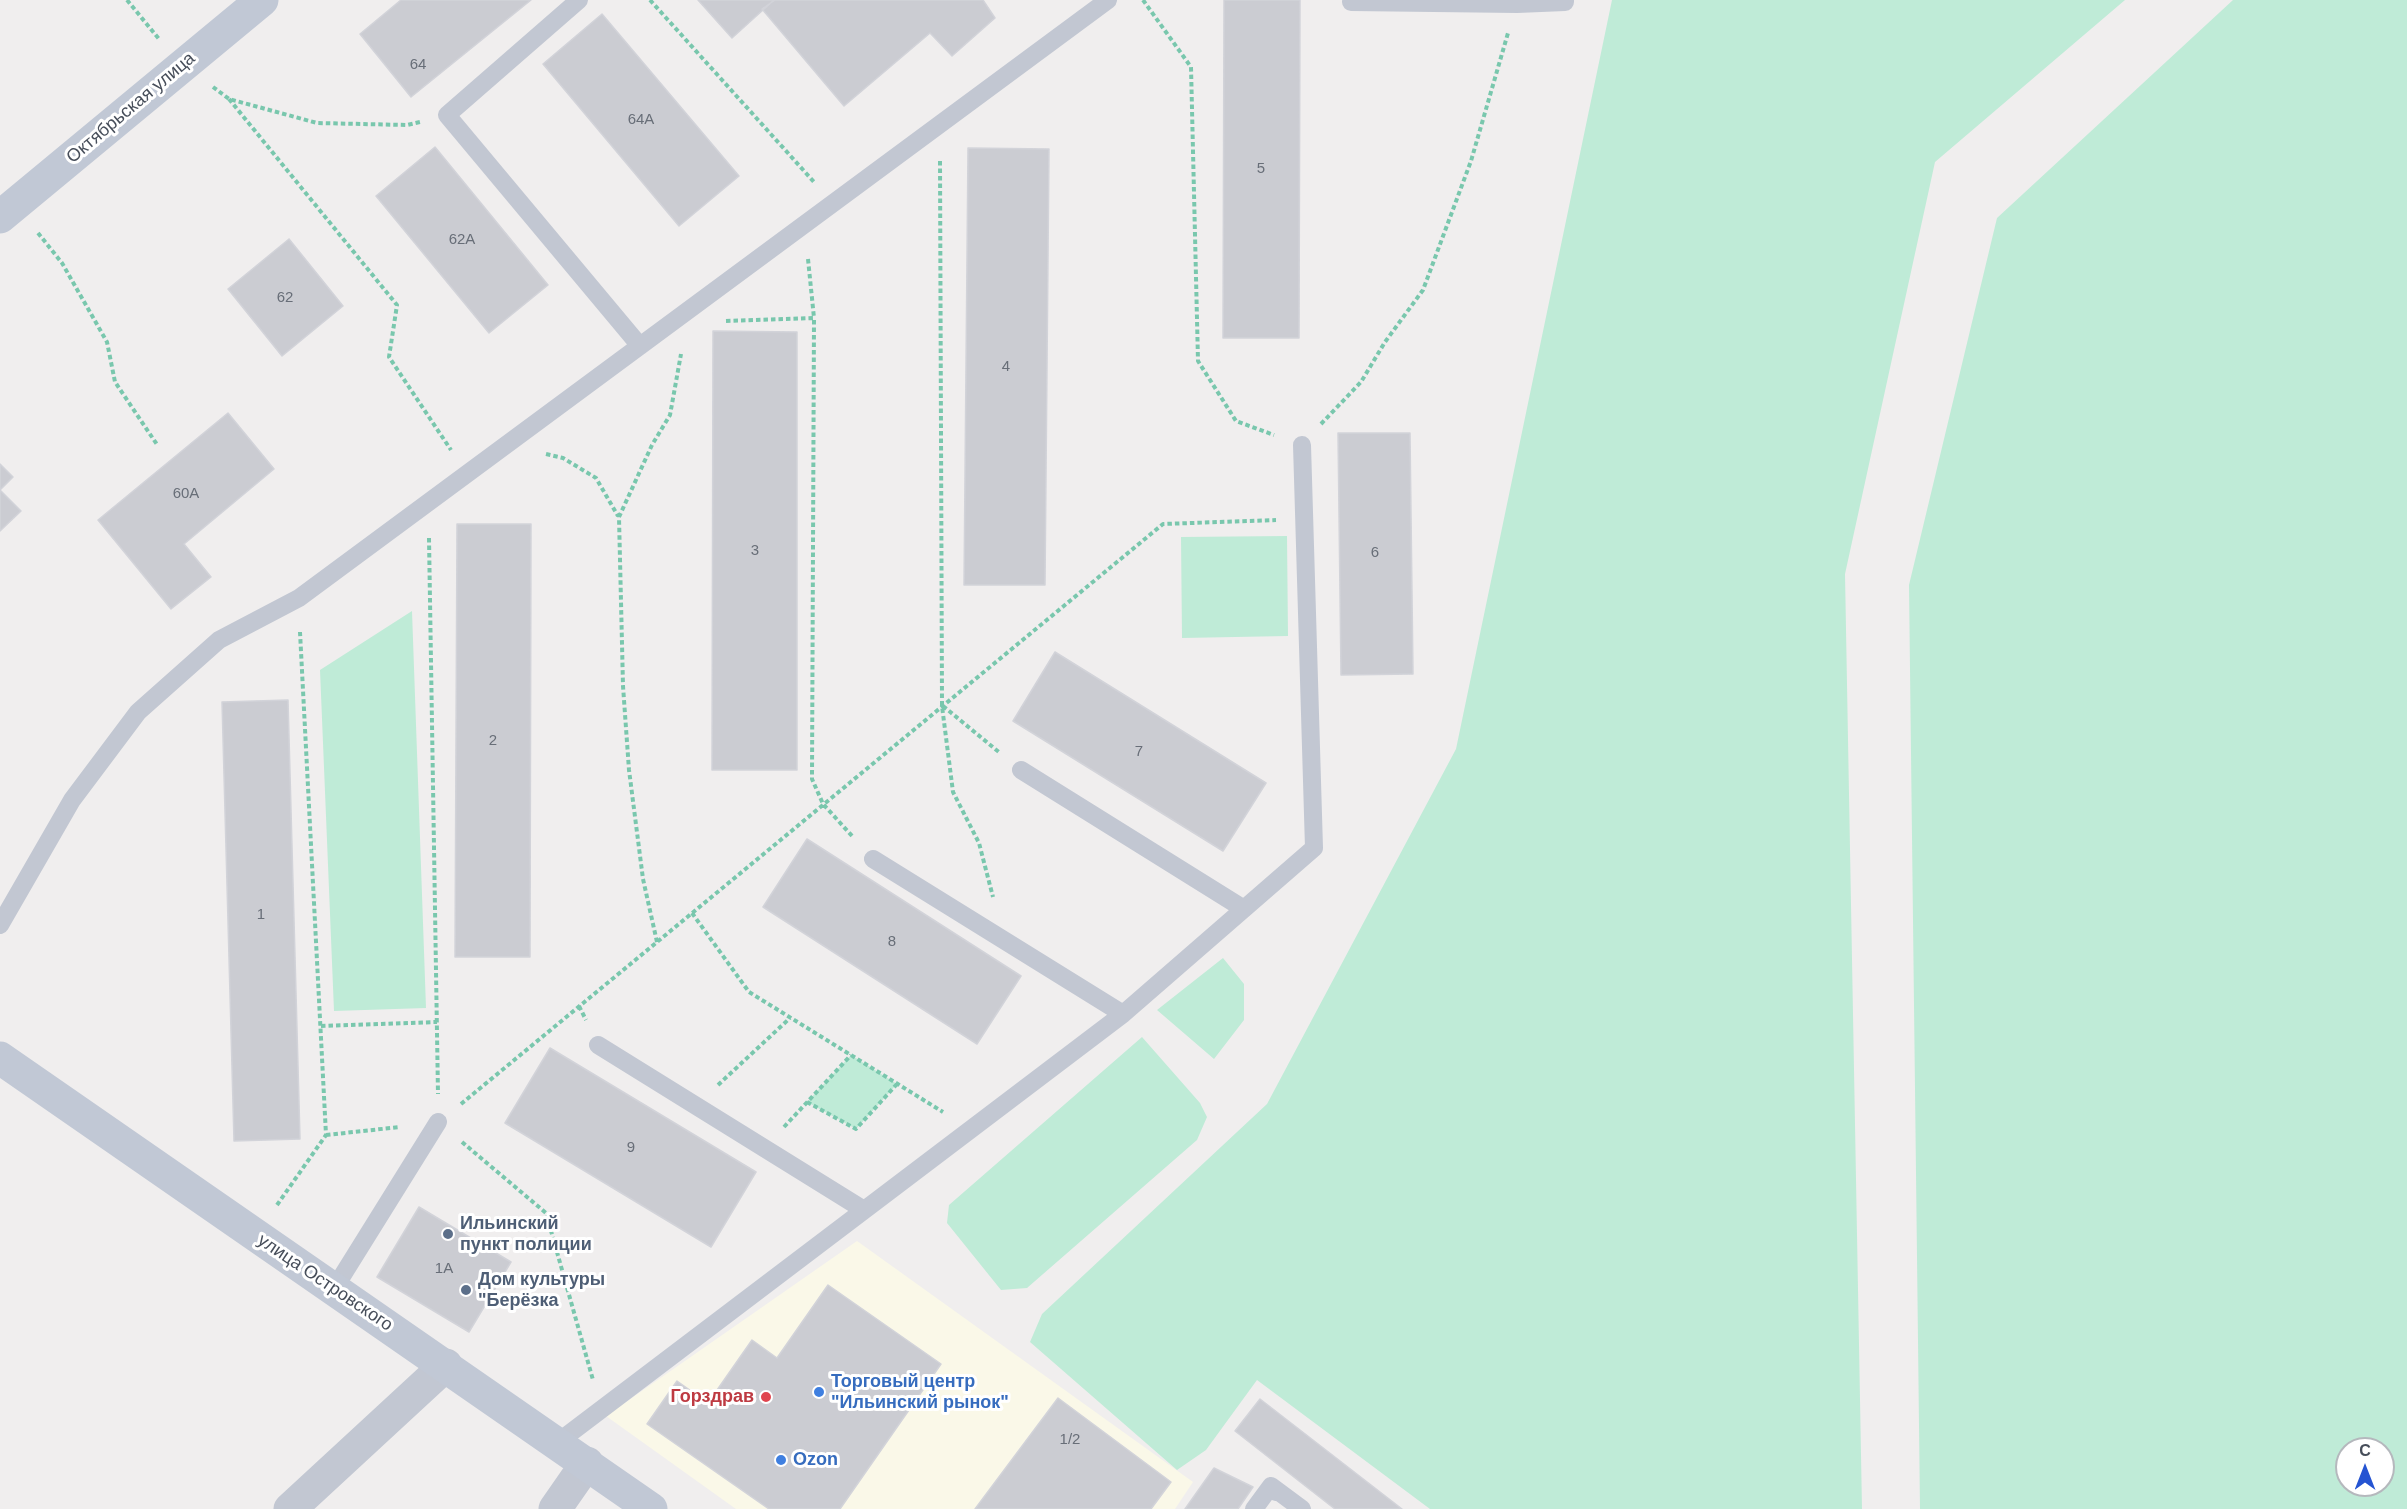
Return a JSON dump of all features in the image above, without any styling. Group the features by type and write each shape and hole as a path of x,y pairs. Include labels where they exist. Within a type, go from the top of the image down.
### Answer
{"main road":[{"name":"Октябрьская улица","path":"7,211 262,0"},
{"name":"улица Островского","path":"0,1058 651,1509"}],"street":[{"path":"290,1509 446,1365"},
{"path":"555,1509 587,1463"}],"lane":[{"path":"579,0 447,115 640,346"},
{"path":"0,925 72,800 138,712 219,640 298,598 640,346 682,323 805,224 1108,0"},
{"path":"1351,2 1517,4 1565,2 1565,0"},
{"path":"557,1443 1123,1014 1314,848 1302,445"},
{"path":"1021,770 1244,909"},
{"path":"873,859 1123,1014"},
{"path":"598,1045 864,1210"},
{"path":"334,1289 438,1122"},
{"path":"1254,1509 1274,1489 1302,1509"}],"path":[{"path":"127,0 182,66 229,99 397,305 389,357 467,473"},
{"path":"650,0 833,203"},
{"path":"1143,0 1191,68 1198,361 1236,421 1302,445 1361,381 1385,342 1423,290 1471,161 1517,4"},
{"path":"229,99 317,123 407,125 447,115"},
{"path":"940,124 942,705 953,792 979,843 1003,939"},
{"path":"7,211 62,263 107,342 115,381 158,446"},
{"path":"805,224 814,318 812,779 823,804 873,859"},
{"path":"657,942 643,879 630,770 623,686 619,517 652,445 670,415 681,364 682,323 814,318"},
{"path":"507,444 563,458 596,478 619,517"},
{"path":"429,502 438,1122 546,1213 602,1409"},
{"path":"326,1135 438,1122 1163,524 1304,520"},
{"path":"255,1235 326,1135 298,598"},
{"path":"942,705 1021,770"},
{"path":"692,913 749,992 971,1129"},
{"path":"695,1106 790,1018"},
{"path":"321,1026 437,1022"},
{"path":"764,1148 851,1055"},
{"path":"807,1102 856,1129 897,1084"}],"shaded area":[{"path":"857,1241 1193,1482 1175,1509 736,1509 606,1416"}],"green space":[{"path":"1612,0 2125,0 1935,162 1845,574 1862,1509 1430,1509 1257,1380 1206,1450 1177,1470 1030,1342 1042,1314 1267,1104 1456,749"},
{"path":"2233,0 2407,0 2407,1509 1920,1509 1909,585 1997,218"},
{"path":"1287,536 1288,636 1182,638 1181,537"},
{"path":"412,611 426,1008 334,1011 320,670"},
{"path":"1223,958 1244,984 1244,1020 1214,1059 1157,1010"},
{"path":"1142,1037 1200,1103 1207,1117 1197,1140 1027,1288 1001,1290 947,1223 949,1205"},
{"path":"851,1055 897,1084 856,1129 807,1102"}],"building":[{"path":"401,0 531,0 411,97 360,34"},
{"path":"698,0 774,0 732,38"},
{"path":"775,0 983,0 995,18 952,56 930,33 844,106 762,9"},
{"path":"1224,0 1300,0 1299,338 1223,338"},
{"path":"602,14 739,176 679,226 543,64"},
{"path":"435,147 548,285 489,333 376,196"},
{"path":"968,148 1049,149 1045,585 964,585"},
{"path":"289,239 343,306 282,356 228,289"},
{"path":"713,331 797,332 797,770 712,770"},
{"path":"228,413 274,469 184,544 211,577 171,609 98,520"},
{"path":"1338,433 1410,433 1413,674 1341,675"},
{"path":"0,464 13,477 0,490"},
{"path":"0,490 21,511 0,531"},
{"path":"457,524 531,524 530,957 455,957"},
{"path":"1055,652 1266,783 1223,851 1013,721"},
{"path":"288,700 300,1139 234,1141 222,702"},
{"path":"807,839 1021,976 977,1044 763,907"},
{"path":"550,1048 756,1172 711,1247 505,1123"},
{"path":"419,1207 511,1262 469,1332 377,1277"},
{"name":"Торговый центр \"Ильинский рынок\"","path":"828,1285 941,1364 840,1509 769,1509 647,1424 677,1381 708,1403 752,1340 777,1358"},
{"path":"1058,1398 1171,1482 1151,1509 975,1509"},
{"path":"1260,1399 1402,1509 1335,1509 1235,1431"},
{"path":"1214,1468 1253,1487 1238,1509 1185,1509"}],"place":[{"name":"Ильинский пункт полиции","path":"448,1234"},
{"name":"Дом культуры \"Берёзка","path":"466,1290"},
{"name":"Торговый центр \"Ильинский рынок\"","path":"819,1392"},
{"name":"Горздрав","path":"766,1397"},
{"name":"Ozon","path":"781,1460"}]}
